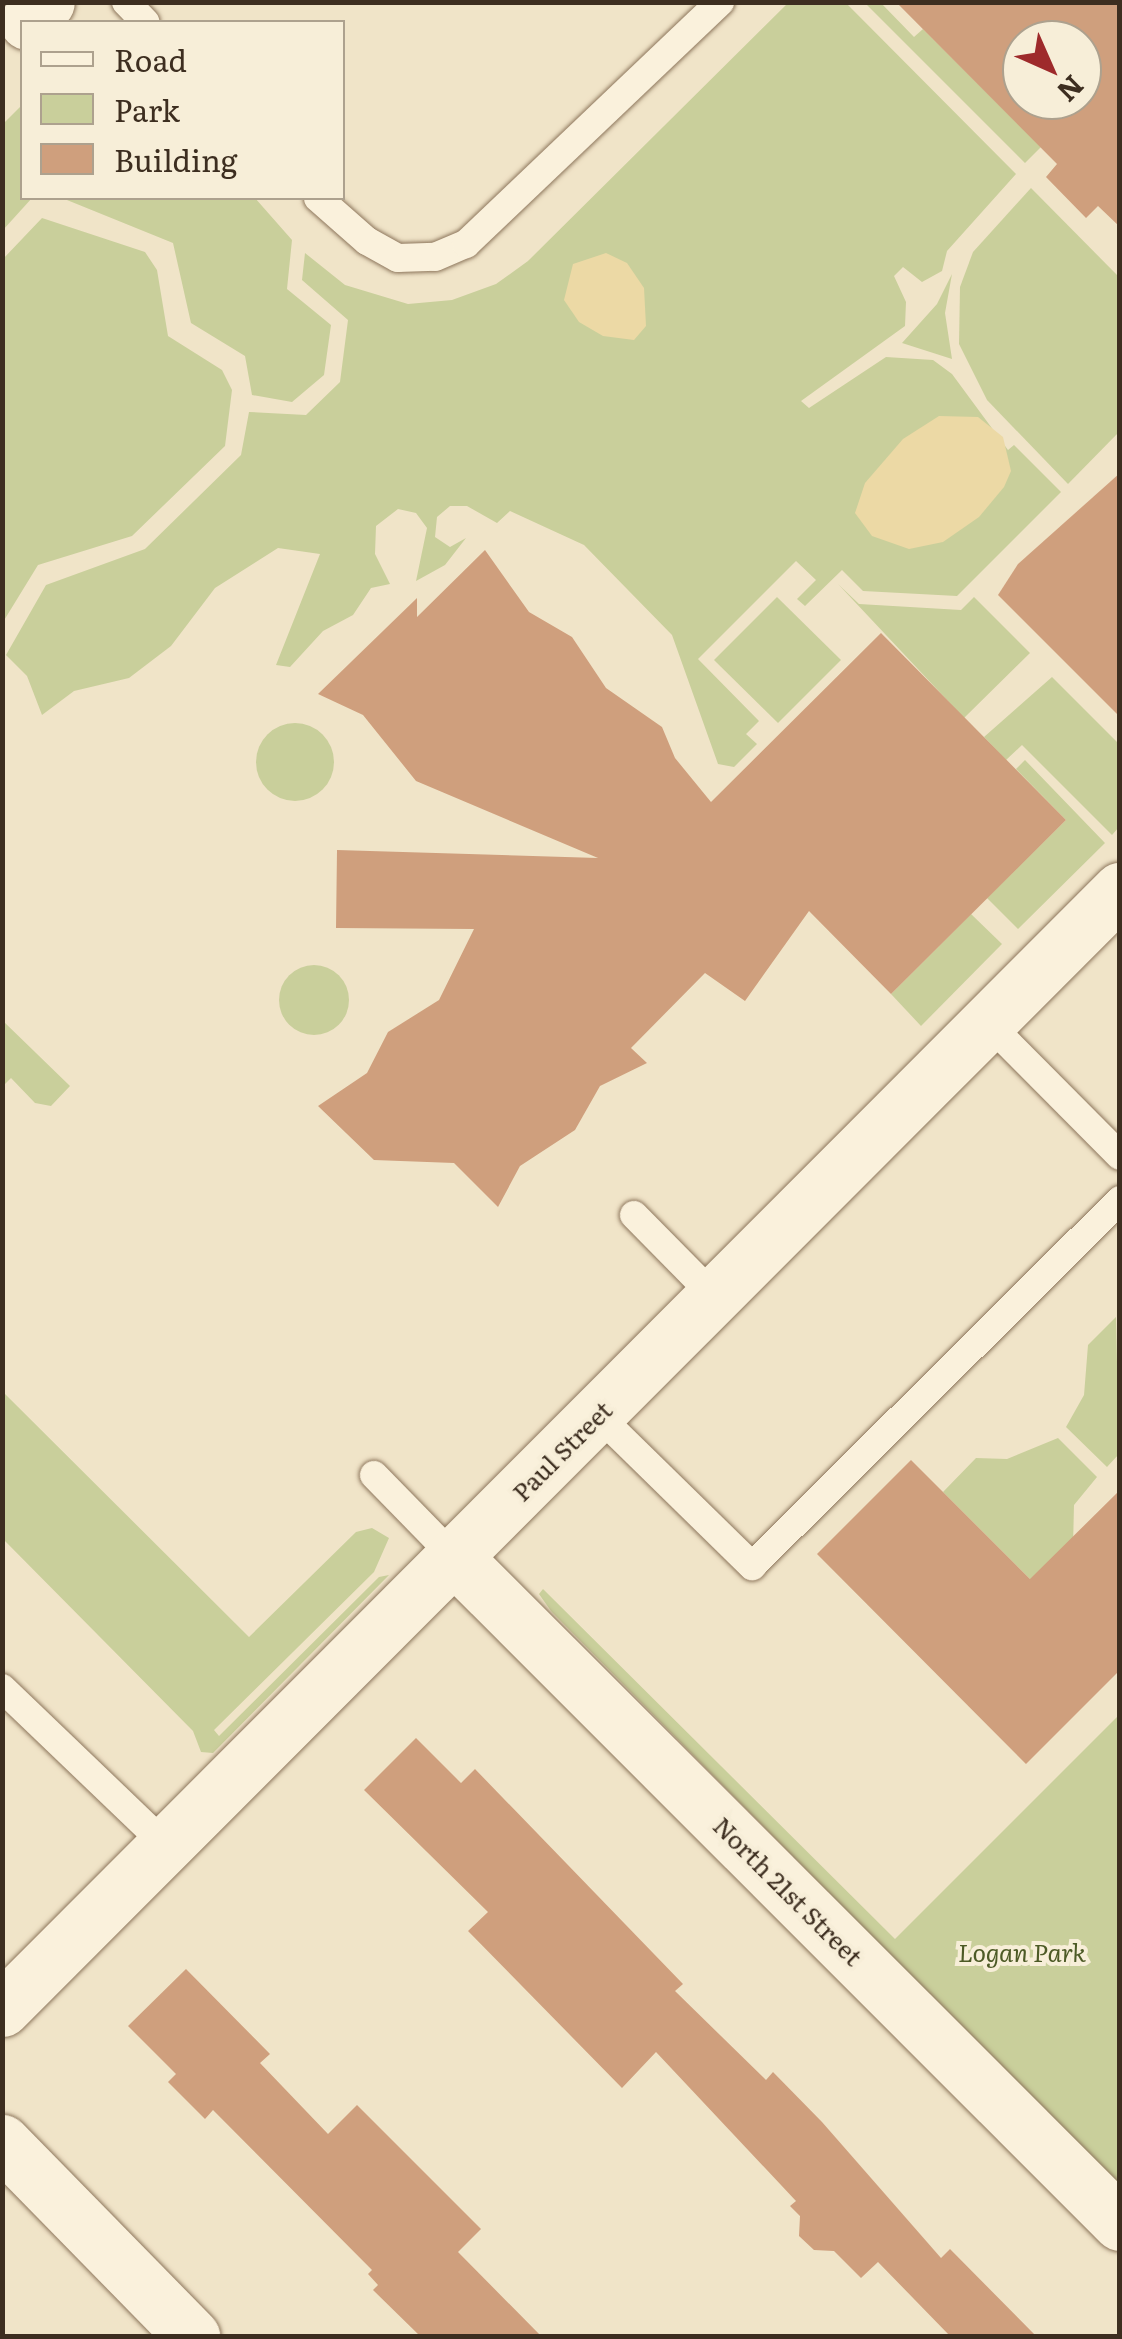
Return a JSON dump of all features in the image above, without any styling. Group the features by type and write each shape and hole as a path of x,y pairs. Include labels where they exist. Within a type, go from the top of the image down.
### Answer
{"street":[{"path":"28,20 46,2"},
{"path":"2,46 20,28"},
{"name":"Paul Street","path":"2,2010 988,1023 1112,913"},
{"name":"North 21st Street","path":"456,1558 1120,2223"},
{"path":"2,2142 192,2336"}],"lane":[{"path":"320,200 366,241 398,258 435,257 466,244 720,2"},
{"path":"988,1023 1120,1156"},
{"path":"598,1416 752,1566 1120,1200"},
{"path":"634,1216 715,1296"},
{"path":"374,1475 456,1558"},
{"path":"2,1688 167,1846"}],"green space":[{"path":"788,3 846,3 1016,174 947,251 942,271 922,282 903,267 894,276 906,302 905,326 801,401 809,408 886,357 933,360 952,374 1008,450 1014,445 1061,492 957,596 863,591 842,570 805,606 797,599 816,580 796,561 698,659 759,721 746,734 757,744 734,767 718,764 672,635 584,545 510,511 497,523 467,506 450,506 437,517 435,537 450,547 466,538 445,565 416,581 427,528 416,513 398,509 376,526 375,554 390,584 371,588 353,615 323,631 290,667 276,665 320,554 278,548 215,588 171,646 129,678 74,691 42,715 27,676 6,655 46,585 145,549 241,455 249,412 306,415 340,382 348,320 302,280 305,253 345,285 408,304 452,300 496,284 528,261"},
{"path":"865,3 881,3 914,37 923,29 1002,108 1002,120 1014,120 1041,147 1025,163"},
{"path":"20,107 20,200 30,200 3,230 3,124"},
{"path":"1031,188 1119,277 1119,432 1068,484 987,400 959,344 960,287 973,252"},
{"path":"67,200 257,200 292,240 287,289 331,325 324,375 292,402 252,395 245,356 191,323 173,243"},
{"path":"42,218 145,252 157,270 168,336 222,370 232,390 225,446 132,536 38,565 3,622 3,259"},
{"path":"952,274 945,313 952,359 902,343 937,304"},
{"path":"838,584 859,604 961,610 974,597 1030,653 964,718"},
{"path":"777,597 841,660 778,723 714,660"},
{"path":"1052,677 1119,744 1119,827 1112,835 1022,745 1006,760 984,737"},
{"path":"295,723 310,726 322,735 331,747 331,777 322,789 310,798 295,801 280,798 268,789 259,777 256,762 259,747 268,735 280,726"},
{"path":"1025,760 1105,843 1018,929 987,898 1066,820 1016,769"},
{"path":"971,914 1002,944 921,1026 891,994"},
{"path":"314,965 339,975 349,1000 339,1025 314,1035 289,1025 279,1000 289,975"},
{"path":"2,1020 70,1086 51,1106 35,1103 11,1078 3,1086"},
{"path":"1116,1317 1119,1454 1107,1467 1066,1427 1084,1395 1088,1345"},
{"path":"2,1391 249,1637 356,1532 372,1528 389,1538 374,1572 214,1730 219,1736 379,1577 389,1575 213,1753 201,1752 193,1731 3,1539"},
{"path":"1058,1438 1097,1477 1074,1505 1073,1547 1047,1596 943,1492 976,1458 1007,1459"},
{"name":"Logan Park","path":"543,1589 895,1939 1119,1715 1119,2187 551,1611 539,1594"}],"sand":[{"path":"606,253 627,263 644,288 646,326 634,340 603,336 579,322 564,300 573,264"},
{"path":"939,416 978,417 1003,437 1011,471 1004,487 979,517 943,542 909,549 872,536 855,513 865,483 903,439"}],"building":[{"path":"896,2 1120,2 1120,227 1098,206 1086,218 1046,177 1057,164 1013,120 1102,120 1102,20 1002,20 1002,109"},
{"path":"1120,473 1120,717 998,595 1018,564"},
{"path":"485,550 529,612 572,637 606,688 662,727 675,758 711,802 881,633 1066,820 891,994 809,911 745,1001 705,973 631,1048 647,1063 600,1086 575,1130 520,1166 498,1207 454,1163 374,1160 318,1106 367,1073 388,1032 439,1000 474,929 336,928 337,850 598,858 416,781 363,715 318,694 417,598 417,617"},
{"path":"911,1460 1030,1579 1120,1490 1120,1670 1026,1764 817,1554"},
{"path":"416,1738 461,1783 475,1769 683,1984 675,1991 766,2080 773,2072 941,2258 950,2249 1036,2336 950,2336 878,2262 861,2278 834,2251 814,2250 799,2236 800,2216 790,2206 796,2201 656,2052 622,2088 468,1931 488,1912 364,1790"},
{"path":"186,1969 270,2054 260,2063 328,2134 357,2105 481,2229 458,2252 541,2336 420,2336 373,2290 378,2285 368,2274 372,2270 213,2110 205,2119 168,2082 176,2074 128,2026"}]}
